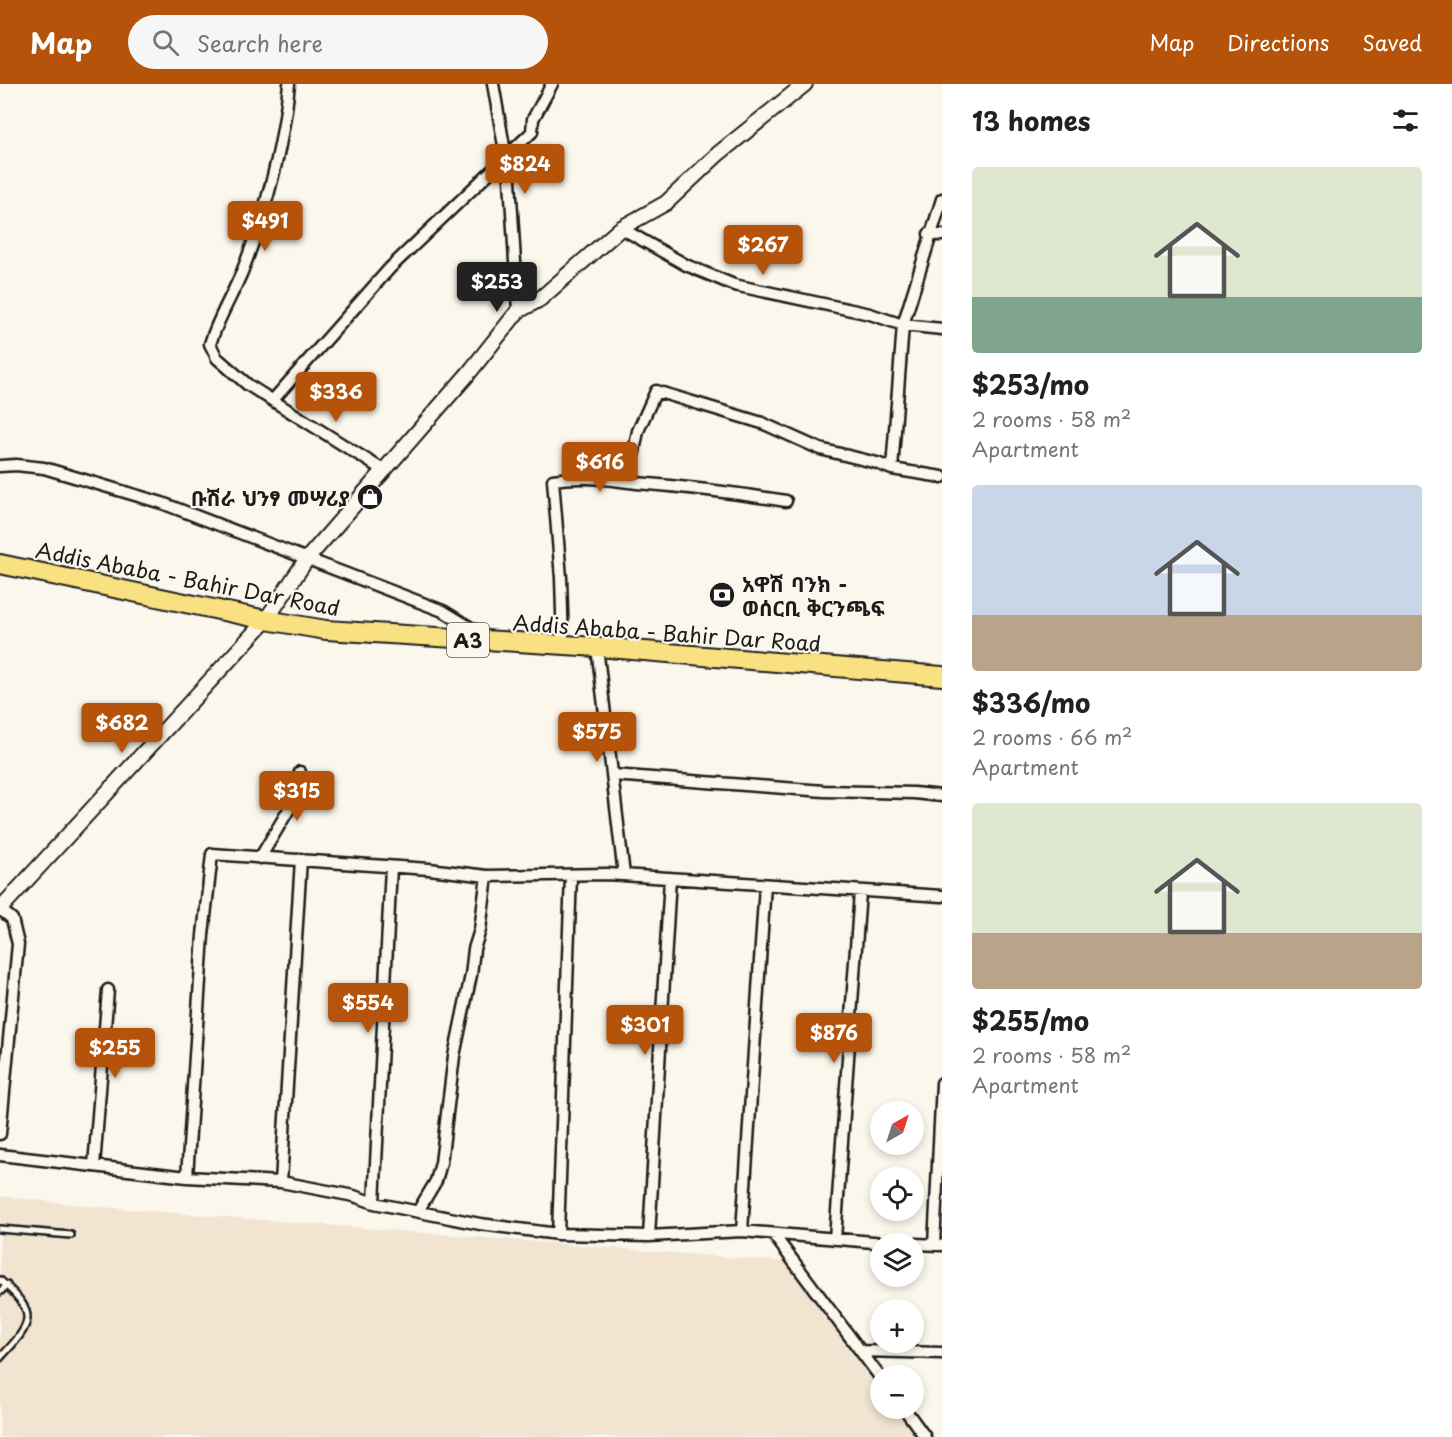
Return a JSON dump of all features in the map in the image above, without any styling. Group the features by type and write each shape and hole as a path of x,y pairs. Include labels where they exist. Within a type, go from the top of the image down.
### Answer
{"highway":[{"name":"Addis Ababa - Bahir Dar Road","path":"0,564 266,620 326,630 597,647 942,676"}],"street":[{"path":"289,84 285,123 271,190 241,275 210,344 217,358 230,372 383,470"},
{"path":"493,84 507,158 518,311"},
{"path":"273,400 390,268 455,203 507,158 532,132 533,119 552,84"},
{"path":"0,1134 18,944 12,919 0,909 266,620 306,560 468,374 518,311 540,299 621,228 666,203 718,154 805,84"},
{"path":"892,469 903,325 929,234 942,199"},
{"path":"621,228 686,265 734,285 870,314 903,325 942,329"},
{"path":"929,234 942,235"},
{"path":"628,482 638,431 656,391 762,423 820,449 892,469 942,477"},
{"path":"0,466 44,468 162,503 444,611 492,641"},
{"path":"563,645 561,578 553,480 565,478 628,482 714,490 786,501"},
{"path":"597,647 624,875"},
{"path":"260,858 292,804 300,772"},
{"path":"613,775 824,791 914,793 942,796"},
{"path":"187,1177 203,935 212,854 301,859 487,876 624,875 942,896"},
{"path":"281,1182 301,859"},
{"path":"374,1203 391,867"},
{"path":"558,1234 571,875"},
{"path":"418,1211 436,1181 441,1163 451,1074 474,949 480,930 487,876"},
{"path":"649,1236 670,878"},
{"path":"742,1231 765,885"},
{"path":"835,1239 860,892"},
{"path":"94,1166 108,990"},
{"path":"938,1245 942,1083"},
{"path":"0,1155 187,1177 281,1182 480,1224 558,1234 649,1236 742,1231 870,1242"},
{"path":"773,1234 871,1365"},
{"path":"861,1351 942,1353"},
{"path":"912,1419 925,1437"}],"lane":[{"path":"0,1229 71,1235"},
{"path":"0,1280 27,1309 27,1326 0,1358"},
{"path":"0,1292 6,1285"}],"shaded area":[{"path":"0,1196 89,1206 788,1262 870,1372 870,1419 906,1419 920,1437 0,1437"}],"place":[{"name":"ቡሽራ ህንፃ መሣሪያ","path":"370,497"},
{"name":"አዋሽ ባንክ - ወሰርቢ ቅርንጫፍ","path":"722,595"}]}
